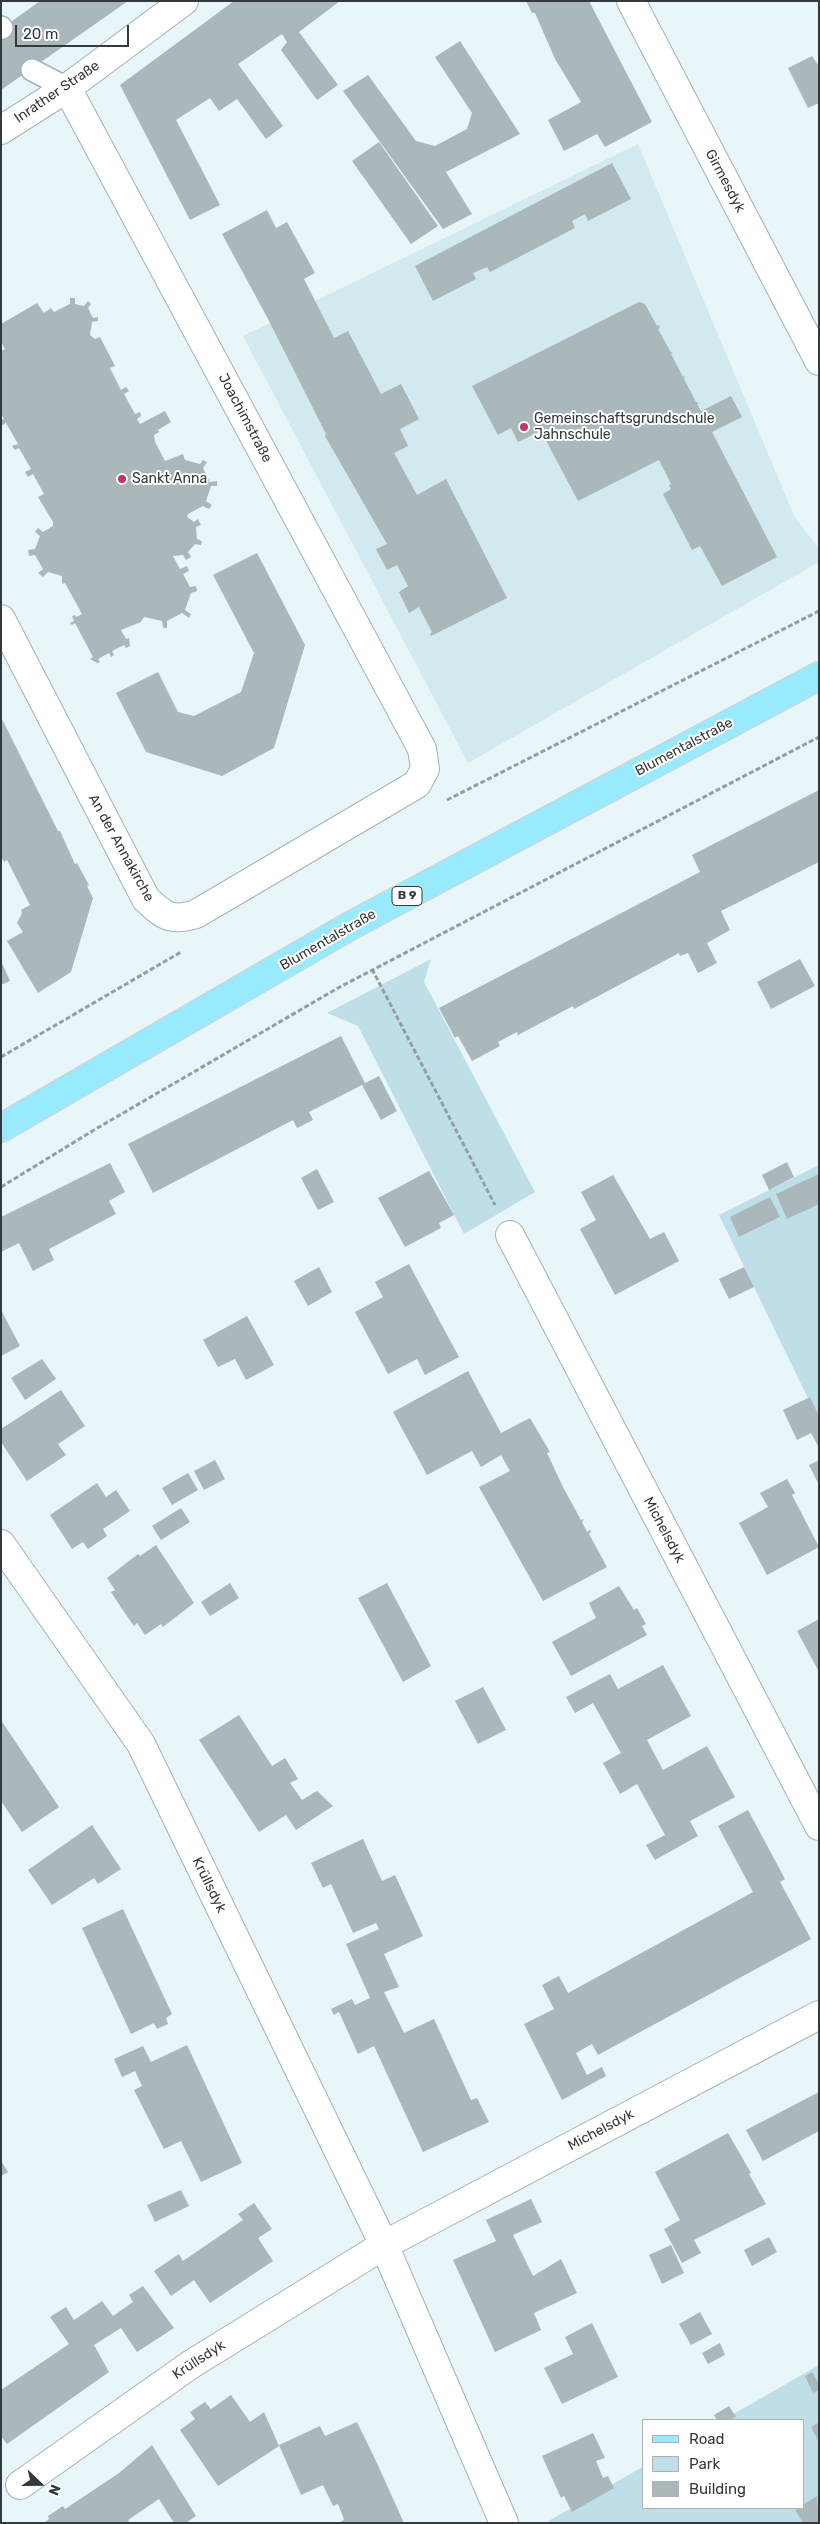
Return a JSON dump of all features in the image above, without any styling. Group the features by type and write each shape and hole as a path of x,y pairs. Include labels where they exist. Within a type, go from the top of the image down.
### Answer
{"main road":[{"name":"Blumentalstraße","path":"1,1128 350,926 819,676"}],"street":[{"name":"Inrather Straße","path":"1,130 67,88 184,1"},
{"name":"Girmesdyk","path":"631,1 819,361"},
{"name":"Joachimstraße","path":"67,88 422,749"},
{"name":"An der Annakirche","path":"1,619 146,899 160,913 178,920 196,914 417,784 425,769 422,749"},
{"name":"Michelsdyk","path":"510,1235 819,1826"},
{"name":"Krüllsdyk","path":"1,1544 141,1744 384,2245 504,2523"},
{"name":"Michelsdyk","path":"384,2245 819,2015"},
{"name":"Krüllsdyk","path":"20,2485 190,2365 384,2245"}],"lane":[{"path":"32,70 67,88"}],"path":[{"path":"1,1187 94,1130 372,969 819,737"},
{"path":"372,969 510,1235"}],"shaded area":[{"name":"Gemeinschaftsgrundschule Jahnschule","path":"638,144 795,518 819,548 819,562 468,763 243,336"}],"green space":[{"path":"431,959 424,982 535,1192 464,1234 358,1026 327,1013"},
{"path":"819,1165 819,1421 719,1215"},
{"path":"819,2365 819,2523 545,2523 642,2467 642,2509 805,2509 805,2419 725,2419"}],"building":[{"path":"40,1 128,1 1,90 1,29"},
{"path":"234,1 340,1 299,32 338,85 317,100 281,50 287,42 282,34 238,64 283,126 266,139 237,99 219,111 210,98 176,120 220,205 190,220 120,85"},
{"path":"526,1 589,1 652,122 605,147 597,134 564,151 548,120 581,102 555,59 535,13 532,13"},
{"path":"460,41 520,134 446,172 472,214 443,229 343,91 368,75 416,141 435,146 467,129 472,113 435,57"},
{"path":"812,56 819,66 819,103 808,108 788,68"},
{"path":"379,142 438,226 411,244 352,161"},
{"path":"612,163 631,199 588,221 585,214 572,221 575,228 490,272 487,267 473,273 476,279 433,301 415,266"},
{"path":"267,210 276,228 287,222 315,273 304,279 334,338 348,331 381,394 401,384 419,419 400,429 408,446 394,453 417,495 446,479 507,598 431,636 432,632 419,607 409,613 399,592 408,586 397,565 387,570 376,549 387,544 325,436 326,434 268,319 222,234"},
{"name":"Sankt Anna","path":"70,298 75,298 75,304 84,306 88,301 91,304 88,308 93,318 98,317 98,321 92,322 90,335 95,339 100,337 115,366 110,368 121,390 126,387 129,391 124,394 135,414 140,412 141,416 137,419 140,424 165,411 171,422 158,430 159,432 154,435 155,442 165,461 183,454 185,460 200,464 203,460 207,462 203,468 210,482 217,481 217,486 211,486 206,501 212,505 209,509 203,506 188,514 187,517 194,522 198,519 201,525 196,527 197,539 202,541 201,545 195,544 188,552 191,557 186,560 183,555 173,556 180,569 187,566 189,571 183,574 190,587 196,586 197,591 191,593 185,610 191,614 189,618 182,613 167,621 167,628 163,628 162,621 144,617 141,622 121,630 126,639 129,638 130,646 126,648 124,645 112,651 114,655 111,657 109,653 98,659 100,662 97,663 90,659 93,657 75,623 72,625 70,623 74,621 72,616 75,615 76,617 82,614 65,583 62,584 62,576 48,572 43,577 38,573 43,569 35,555 29,556 28,550 35,549 40,536 35,532 38,528 43,532 53,526 53,522 38,497 44,494 33,474 28,477 25,472 31,469 19,448 15,450 12,446 18,444 6,423 1,426 1,420 4,419 1,414 1,351 5,349 1,342 1,324 37,303 44,313 51,308 54,312 70,304"},
{"path":"639,302 645,304 657,326 659,325 660,328 658,329 673,353 671,354 683,377 685,375 684,379 696,402 699,403 697,404 701,411 731,396 742,417 712,432 777,557 722,586 700,546 692,550 663,494 671,489 669,485 671,484 659,460 578,501 541,431 518,442 511,428 498,435 472,386"},
{"path":"257,553 305,645 274,748 222,776 146,752 116,693 158,672 178,712 194,716 241,692 254,653 213,575"},
{"path":"1,717 75,864 77,863 89,885 87,886 93,898 71,972 38,993 7,941 23,932 17,923 22,913 21,910 30,905 7,860 4,862 1,857"},
{"path":"819,790 819,862 721,911 730,930 707,943 717,963 698,973 688,953 680,956 679,953 574,1009 573,1006 518,1035 517,1032 498,1042 500,1046 472,1061 458,1036 455,1038 439,1008 700,872 692,855"},
{"path":"800,959 815,986 771,1009 757,982"},
{"path":"1,961 10,981 1,985"},
{"path":"341,1036 365,1083 379,1076 397,1111 381,1120 362,1085 309,1112 313,1120 297,1128 293,1120 153,1193 128,1144"},
{"path":"787,1162 794,1177 769,1190 762,1175"},
{"path":"110,1163 125,1192 109,1201 116,1214 49,1249 54,1260 33,1271 19,1243 1,1252 1,1217"},
{"path":"317,1169 334,1202 318,1210 301,1178"},
{"path":"429,1171 454,1215 439,1223 441,1228 405,1247 378,1198"},
{"path":"819,1174 819,1204 787,1219 776,1194"},
{"path":"613,1175 650,1239 664,1232 679,1261 615,1295 580,1229 596,1220 581,1192"},
{"path":"770,1197 780,1217 739,1237 730,1217"},
{"path":"409,1264 459,1357 425,1375 417,1359 388,1374 355,1312 383,1297 375,1282"},
{"path":"319,1267 332,1292 308,1306 294,1281"},
{"path":"744,1267 754,1287 729,1299 719,1279"},
{"path":"1,1310 20,1346 1,1356"},
{"path":"247,1316 274,1365 246,1380 235,1359 218,1367 203,1340"},
{"path":"42,1359 56,1379 25,1400 11,1378"},
{"path":"468,1371 501,1433 530,1418 550,1452 547,1453 563,1487 581,1520 584,1519 582,1522 587,1532 590,1530 589,1534 607,1567 543,1601 479,1487 510,1471 501,1455 481,1467 472,1451 427,1475 393,1412"},
{"path":"61,1390 85,1426 58,1444 66,1455 27,1481 1,1442 1,1429"},
{"path":"810,1397 819,1416 819,1448 811,1433 797,1440 783,1410"},
{"path":"215,1460 225,1479 204,1490 194,1471"},
{"path":"819,1460 819,1485 809,1465"},
{"path":"188,1473 198,1490 172,1505 162,1488"},
{"path":"787,1479 795,1493 792,1495 819,1547 767,1575 739,1523 768,1507 760,1493"},
{"path":"97,1483 106,1497 116,1490 130,1511 103,1529 107,1536 88,1549 83,1542 72,1549 50,1515"},
{"path":"181,1508 190,1522 161,1540 152,1526"},
{"path":"156,1545 194,1603 163,1627 161,1624 145,1635 137,1623 134,1626 122,1609 111,1592 115,1590 107,1578 138,1554 140,1556"},
{"path":"230,1583 239,1598 210,1616 201,1602"},
{"path":"387,1583 431,1666 403,1682 358,1598"},
{"path":"619,1586 634,1610 637,1608 646,1624 642,1626 647,1635 571,1676 552,1642 596,1618 589,1603"},
{"path":"819,1619 819,1672 797,1631"},
{"path":"663,1665 691,1716 647,1740 663,1770 707,1746 735,1797 690,1821 698,1836 655,1860 646,1845 665,1835 637,1784 620,1794 603,1763 621,1753 593,1703 575,1713 566,1697 610,1674 618,1689"},
{"path":"483,1687 506,1730 478,1744 455,1701"},
{"path":"239,1715 272,1766 285,1758 298,1779 290,1783 302,1800 317,1791 333,1806 296,1830 286,1815 259,1832 199,1740"},
{"path":"1,1720 59,1807 22,1832 1,1801"},
{"path":"748,1810 785,1879 780,1882 811,1939 598,2055 592,2044 576,2053 587,2075 602,2067 606,2076 562,2100 524,2024 554,2009 542,1985 559,1976 568,1993 753,1892 718,1826"},
{"path":"92,1825 121,1869 98,1884 94,1878 52,1905 28,1870"},
{"path":"363,1839 382,1881 395,1875 423,1936 384,1954 399,1987 384,1992 404,2033 434,2019 471,2100 477,2098 489,2122 423,2152 374,2046 358,2054 339,2012 334,2015 331,2009 352,1999 355,2005 370,1998 346,1944 379,1929 376,1923 353,1933 331,1884 323,1888 311,1863"},
{"path":"123,1909 172,2014 166,2018 168,2024 157,2029 154,2023 131,2034 82,1928"},
{"path":"187,2045 242,2163 201,2182 181,2141 164,2149 134,2090 142,2086 135,2071 122,2077 114,2059 143,2046 151,2062"},
{"path":"819,2092 819,2131 763,2161 746,2130"},
{"path":"728,2133 766,2204 694,2240 701,2253 682,2263 664,2229 680,2220 655,2172"},
{"path":"1,2161 8,2172 1,2176"},
{"path":"181,2190 189,2206 155,2222 147,2205"},
{"path":"531,2199 542,2222 513,2235 533,2276 561,2259 577,2293 534,2313 541,2330 495,2352 453,2260 496,2241 486,2220"},
{"path":"254,2203 272,2229 258,2238 273,2261 210,2303 194,2280 171,2296 154,2271 179,2254 183,2261 243,2220 238,2214"},
{"path":"769,2237 777,2252 752,2266 744,2250"},
{"path":"671,2245 684,2273 662,2284 649,2255"},
{"path":"143,2286 174,2328 137,2352 121,2328 94,2345 109,2372 7,2444 1,2436 1,2390 69,2344 50,2317 66,2307 74,2320 102,2301 113,2316 133,2302 129,2295"},
{"path":"700,2312 712,2334 691,2345 679,2324"},
{"path":"592,2323 618,2377 562,2404 544,2368 573,2354 565,2337"},
{"path":"720,2343 725,2355 708,2364 702,2353"},
{"path":"812,2372 819,2384 819,2390 813,2393 805,2376"},
{"path":"231,2395 250,2422 264,2412 279,2446 218,2486 180,2430 195,2419 190,2412 205,2402 211,2409"},
{"path":"729,2406 736,2417 731,2419 716,2419 714,2415"},
{"path":"357,2422 404,2523 340,2523 344,2519 338,2504 333,2506 323,2485 301,2495 279,2445 320,2426 325,2436"},
{"path":"819,2422 819,2442 811,2427"},
{"path":"593,2433 605,2458 596,2461 603,2478 608,2476 614,2488 572,2512 564,2496 561,2498 542,2456"},
{"path":"152,2445 196,2516 186,2523 174,2523 159,2499 128,2520 130,2523 44,2523 49,2519 48,2516 63,2506 65,2509 119,2473"},
{"path":"817,2496 819,2523 803,2523 795,2510 805,2509 805,2503"}],"place":[{"name":"Gemeinschaftsgrundschule Jahnschule","path":"524,427"},
{"name":"Sankt Anna","path":"122,479"}]}
